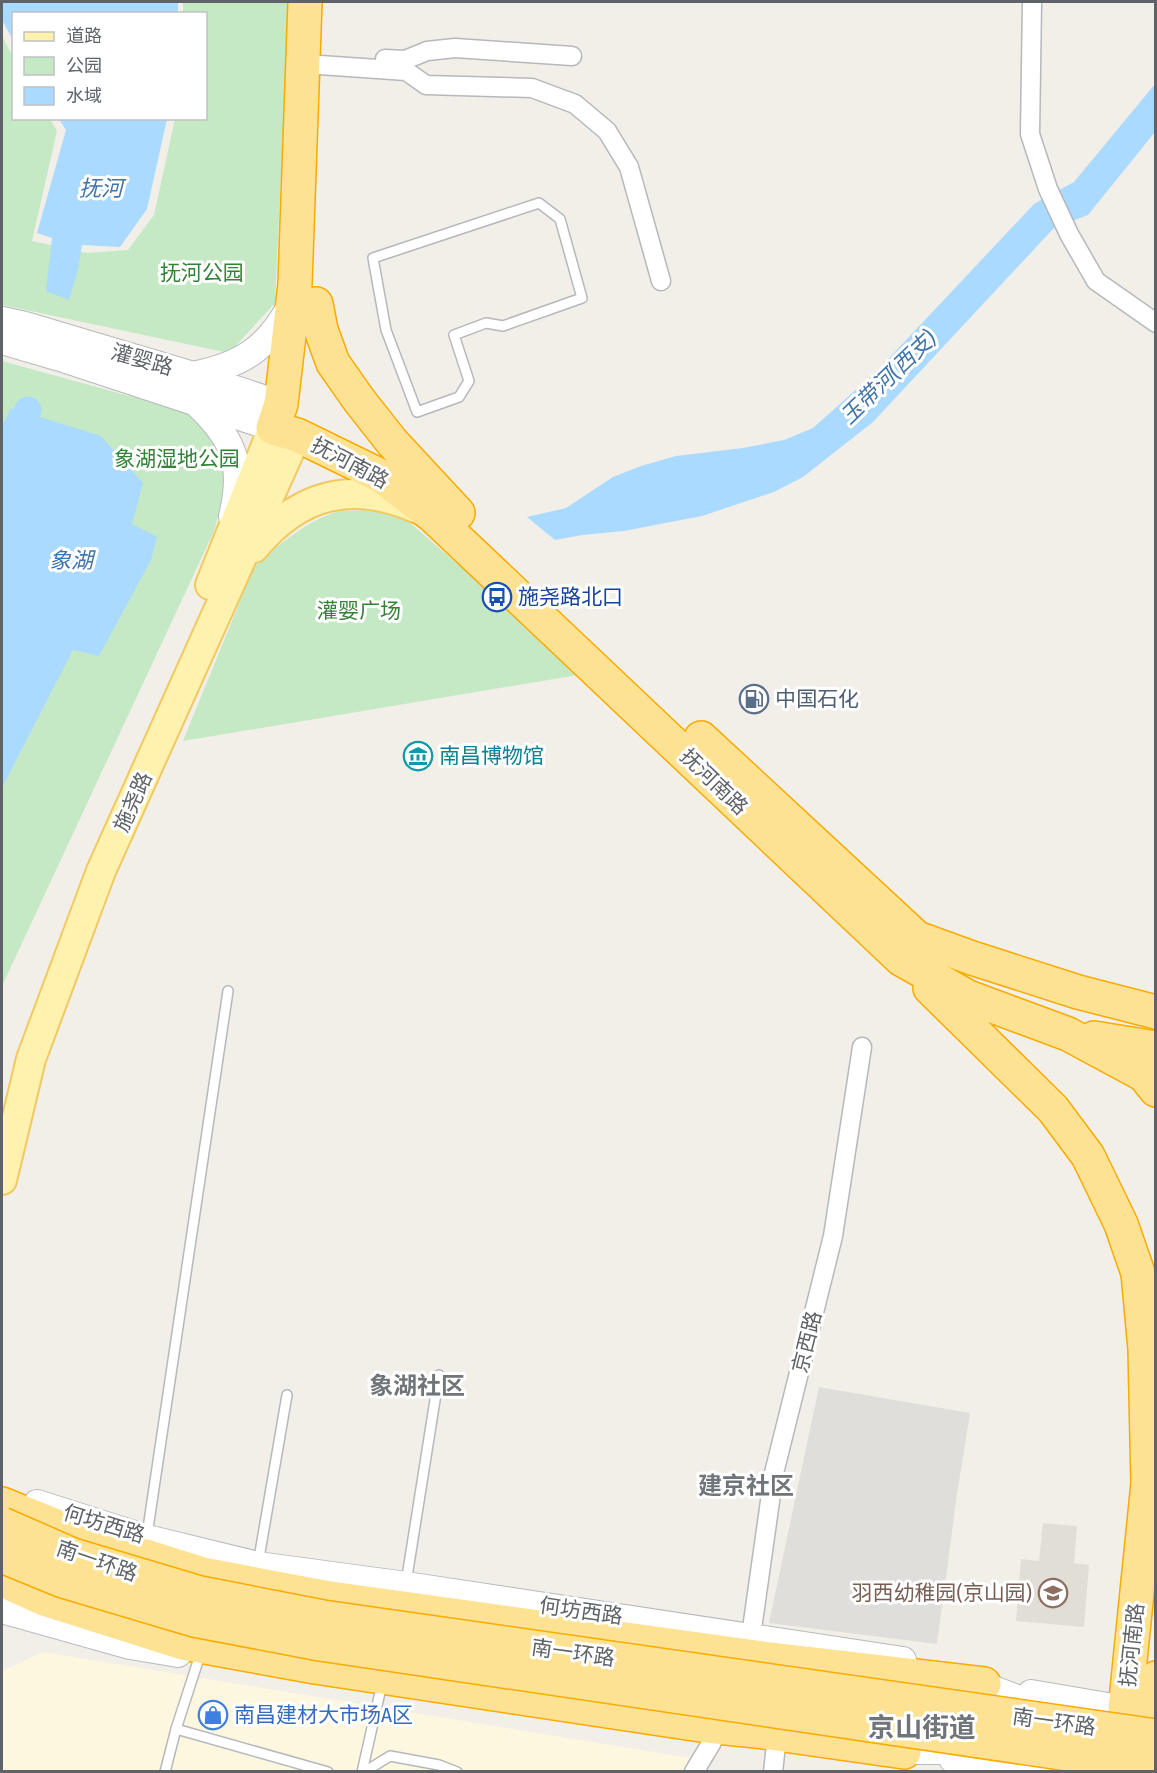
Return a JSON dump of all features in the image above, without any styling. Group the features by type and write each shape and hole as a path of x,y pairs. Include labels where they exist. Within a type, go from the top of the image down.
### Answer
{"highway":[{"name":"抚河南路","path":"305,2 303,97 305,302"},
{"name":"抚河南路","path":"322,2 305,302 288,420 391,459 901,959 968,997 1068,1034 1144,1075 1155,1090"},
{"path":"305,302 321,330 333,363 446,515"},
{"name":"抚河南路","path":"446,515 917,938 1078,992 1155,1012"},
{"path":"901,959 1053,1109 1088,1156 1121,1224 1138,1274 1145,1349 1148,1485"},
{"path":"1078,992 1143,993 1155,989"},
{"path":"1068,1034 1155,1048"},
{"name":"抚河南路","path":"1145,1744 1148,1485 1155,1412"},
{"path":"2,1504 79,1536 203,1574 324,1597 757,1647 984,1684"},
{"name":"南一环路","path":"2,1524 73,1555 200,1593 322,1617 1145,1744"},
{"name":"南一环路","path":"2,1556 63,1581 194,1620 320,1644 1145,1744"},
{"path":"2,1580 44,1599 183,1643 315,1668 710,1734 904,1752"},
{"name":"抚河南路","path":"1145,1744 1155,1678"}],"main road":[{"path":"193,375 236,363 258,347 305,302"},
{"name":"灌婴路","path":"2,320 193,375 288,420"},
{"name":"灌婴路","path":"2,341 195,402 288,420"},
{"path":"195,402 217,422 234,452 237,486 231,560"},
{"name":"施尧路","path":"2,1180 31,1059 101,871 288,420"},
{"path":"231,560 288,516 317,500 345,493 400,501 446,515"},
{"name":"施尧路","path":"2,1119 16,1058 88,870 155,717 231,560"},
{"name":"何坊西路","path":"2,1492 147,1538 258,1565 406,1585 757,1647"},
{"path":"2,1610 130,1646 381,1688 776,1745 904,1752 1145,1744"},
{"path":"2,1629 35,1619"},
{"path":"984,1684 1145,1744"},
{"path":"904,1752 1037,1772"}],"street":[{"path":"1032,2 1030,134 1048,189 1069,234 1096,281 1155,322"},
{"path":"320,60 405,60 427,51 455,48 572,56"},
{"path":"320,60 406,71 426,85 532,88 575,104 607,131 629,167 661,281"},
{"name":"京西路","path":"757,1647 774,1473 833,1236 862,1047"},
{"path":"694,1772 710,1734"},
{"path":"773,1772 776,1745"}],"lane":[{"path":"539,203 560,219 582,298 503,326 486,324 454,335 469,381 459,397 417,412 386,330 373,258 539,203"},
{"path":"147,1538 228,991"},
{"path":"406,1585 439,1375"},
{"path":"258,1565 286,1395"},
{"path":"165,1772 199,1658"},
{"path":"363,1772 381,1688"},
{"path":"176,1729 328,1772"},
{"path":"363,1772 390,1756 439,1765 457,1772"}],"shaded area":[{"path":"819,1387 970,1413 937,1644 769,1623"},
{"name":"羽西幼稚园(京山园)","path":"1043,1523 1077,1526 1074,1563 1089,1565 1084,1627 1016,1621 1021,1559 1039,1561"},
{"name":"南昌建材大市场A区","path":"43,1652 690,1758 685,1772 2,1771 2,1671"}],"green space":[{"name":"抚河公园","path":"183,2 289,2 275,303 229,353 2,305 2,36 12,55 12,120 51,120 57,131 32,241 87,253 128,250 154,215 175,120 207,120 207,12 183,12"},
{"name":"象湖湿地公园","path":"2,361 191,413 211,432 218,443 222,455 224,481 214,531 2,986 2,788 73,649 132,524 42,419 12,408 2,422"},
{"name":"灌婴广场","path":"364,510 400,514 584,674 183,741 254,567 282,543 325,516 342,511"}],"water":[{"path":"2,2 178,2 178,12 12,12 12,38 2,20"},
{"name":"玉带河(西支)","path":"1155,84 1155,132 1088,215 1054,228 873,422 803,477 774,492 702,516 624,531 555,540 527,517 566,508 613,477 641,466 676,456 743,448 784,440 813,428 877,371 1034,204 1074,182"},
{"name":"抚河","path":"60,120 167,120 147,209 120,247 82,245 78,270 69,300 46,291 52,238 37,233 66,130"},
{"name":"象湖","path":"11,408 101,436 143,483 132,524 157,537 151,560 99,656 73,650 2,788 2,422"}],"place":[{"name":"施尧路北口","path":"497,597"},
{"name":"中国石化","path":"754,699"},
{"name":"南昌博物馆","path":"418,756"},
{"name":"羽西幼稚园(京山园)","path":"1053,1593"},
{"name":"南昌建材大市场A区","path":"213,1715"}],"district":[{"name":"象湖社区","path":"417,1386"},
{"name":"建京社区","path":"746,1486"},
{"name":"京山街道","path":"922,1728"}]}
